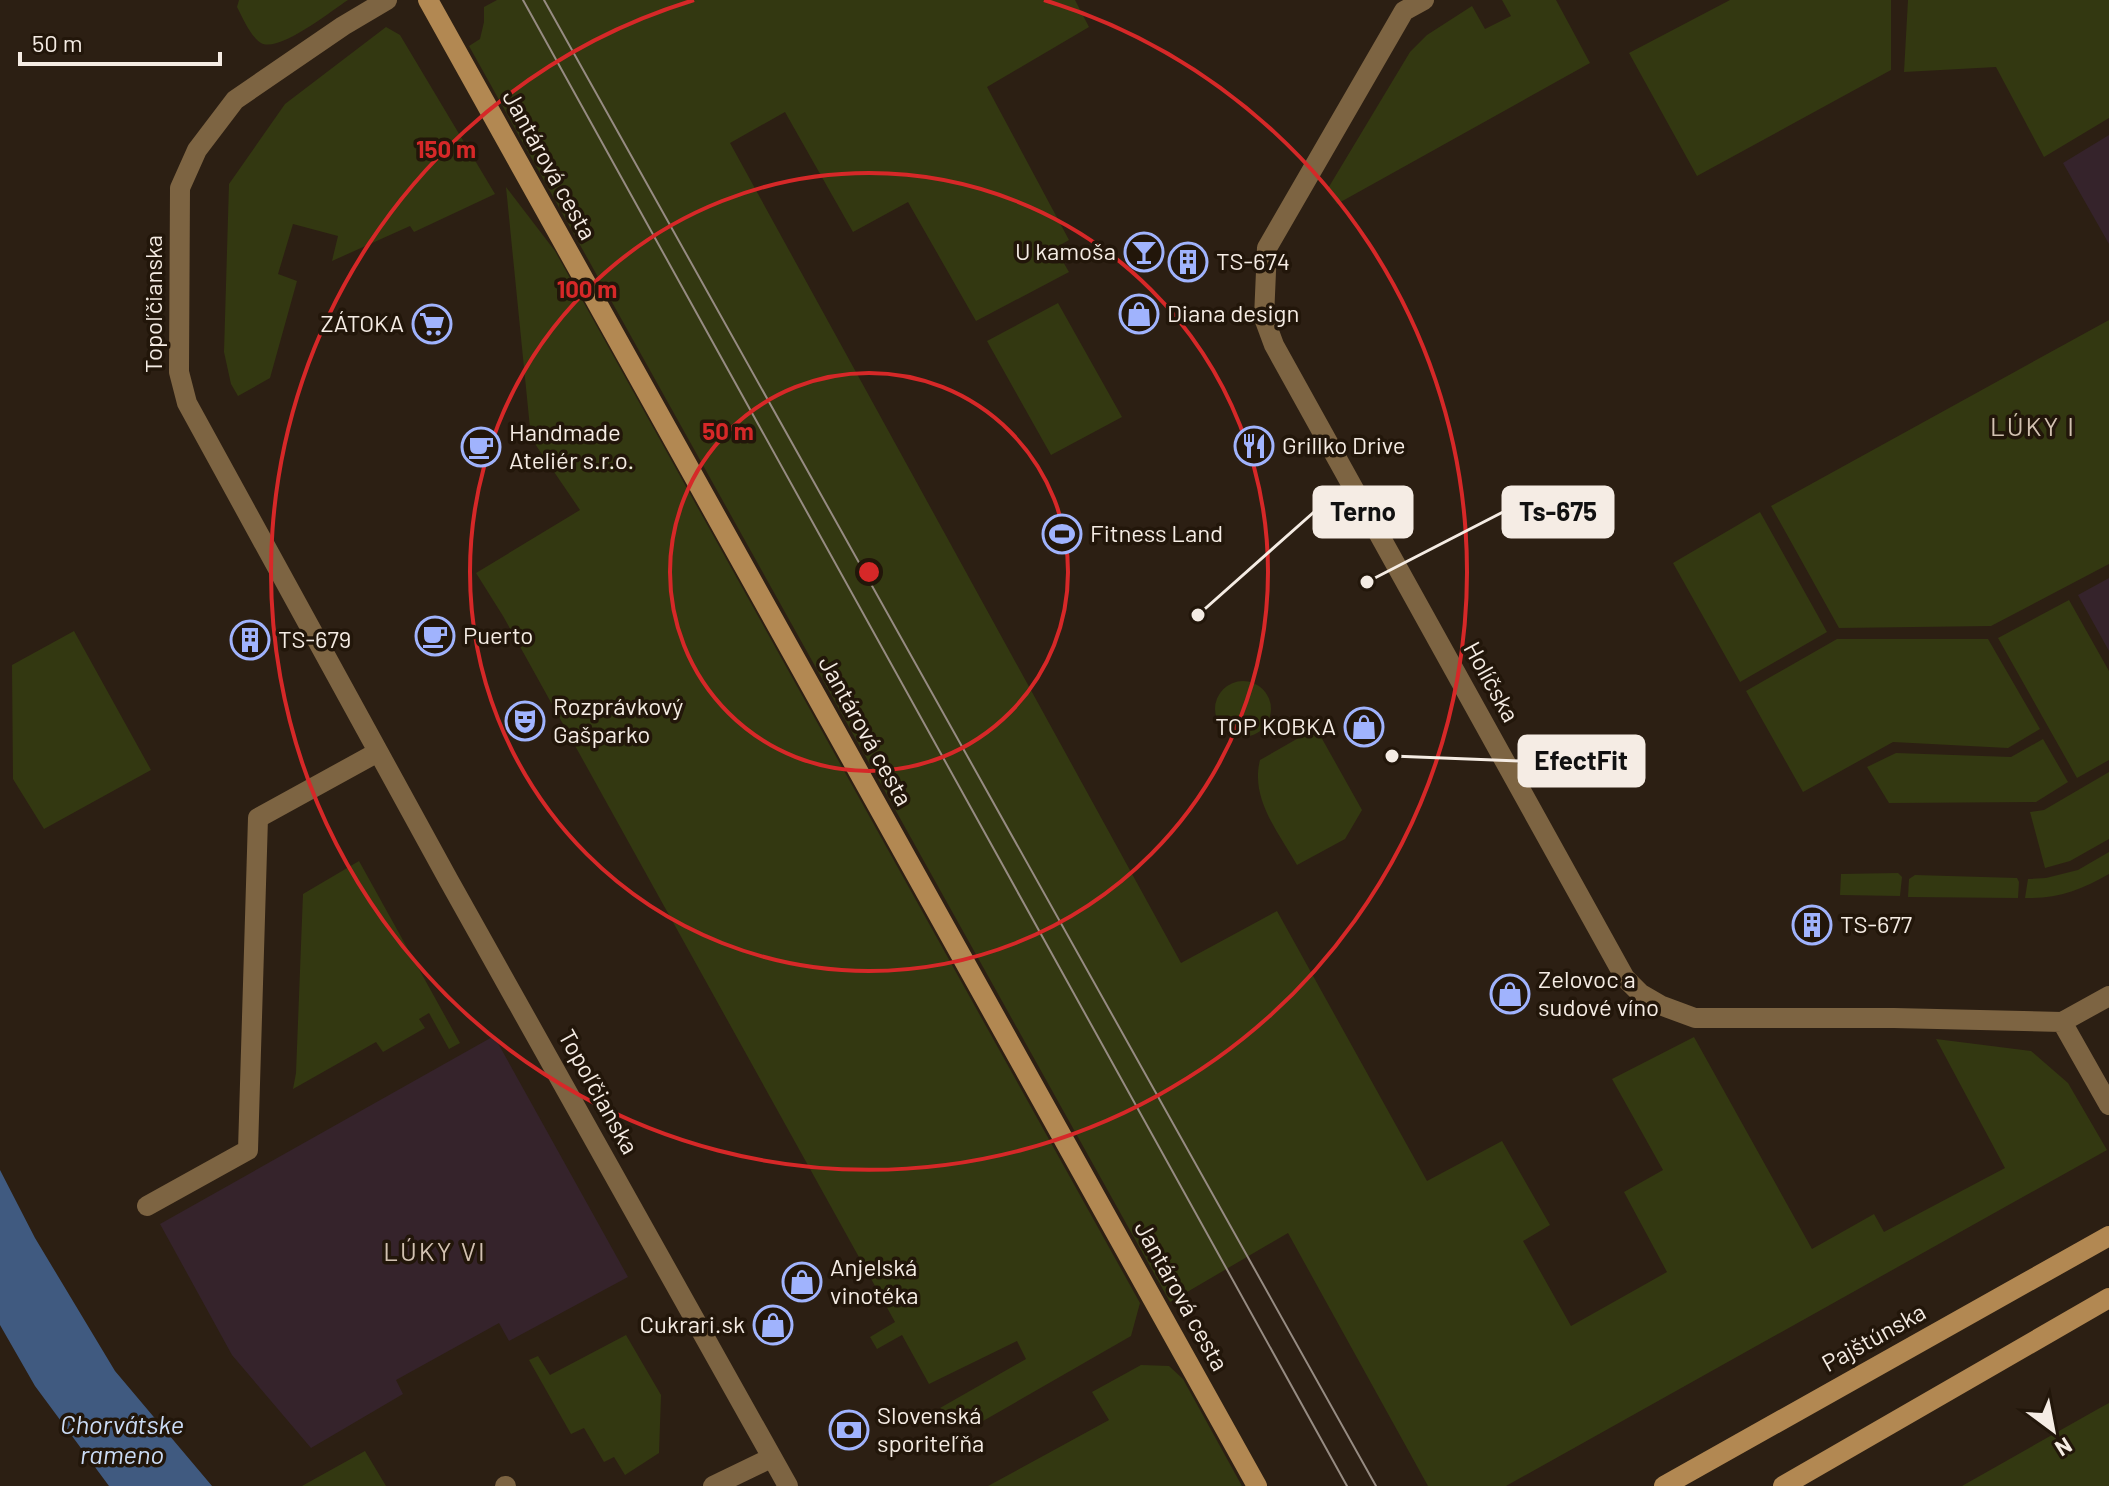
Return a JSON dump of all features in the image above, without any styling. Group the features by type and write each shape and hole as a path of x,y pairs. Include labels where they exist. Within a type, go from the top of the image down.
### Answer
{"street":[{"name":"Topoľčianska","path":"387,0 343,26 235,100 197,150 180,188 181,389 378,752 788,1486"},
{"name":"Jantárová cesta","path":"428,0 1257,1486"},
{"name":"Holíčska","path":"1424,0 1400,6 1267,248 1264,318 1274,345 1625,978 1641,994 1660,1005 1695,1018 2062,1022"},
{"path":"147,1206 248,1150 258,818 378,752"},
{"path":"2109,996 2062,1022 2109,1105"},
{"name":"Pajštúnska","path":"1664,1486 2109,1236"},
{"path":"1783,1486 2109,1298"},
{"path":"713,1486 771,1458"}],"shaded area":[{"path":"2109,135 2109,244 2063,163"},
{"path":"2109,578 2109,651 2078,595"},
{"path":"494,1036 628,1277 509,1341 499,1323 396,1380 403,1394 311,1448 232,1355 160,1224"}],"green space":[{"path":"239,0 348,0 292,37 269,44 261,43 250,31 237,7"},
{"path":"497,0 1075,0 1089,27 987,87 1069,240 1055,248 1069,272 976,321 908,202 853,232 785,112 730,143 1181,963 1277,911 1427,1181 1502,1141 1550,1225 1523,1241 1571,1326 1667,1272 1624,1192 1663,1170 1612,1079 1694,1037 1812,1249 1874,1214 1884,1232 2005,1168 1936,1039 2031,1051 2068,1083 2107,1150 1506,1486 1428,1486 1288,1233 1170,1302 469,46 480,39 484,7"},
{"path":"1502,0 1556,0 1590,63 1337,204 1327,190 1410,52 1427,35 1472,6 1485,29 1511,16"},
{"path":"1730,0 1891,0 1891,70 1697,176 1629,53"},
{"path":"1908,0 2109,0 2109,118 2044,157 1996,67 1904,72"},
{"path":"386,27 400,35 495,194 414,232 410,226 332,261 338,236 293,224 278,274 297,281 270,378 238,396 231,384 224,352 229,184 285,104"},
{"path":"506,187 555,251 1140,1303 1131,1336 976,1425 954,1421 940,1408 1026,1359 1017,1341 929,1384 902,1335 877,1349 870,1337 895,1322 503,616 476,573 580,510 531,438"},
{"path":"1058,303 1122,417 1051,455 987,341"},
{"path":"2109,320 2109,564 1991,626 1839,628 1771,506"},
{"path":"1760,512 1827,632 1740,682 1673,563"},
{"path":"2069,600 2109,671 2109,760 2077,778 1998,638"},
{"path":"74,631 151,770 44,829 13,779 12,665"},
{"path":"1837,639 1988,639 2040,729 2008,748 1893,742 1803,792 1746,691"},
{"path":"1243,681 1263,689 1271,709 1263,729 1243,737 1223,729 1215,709 1223,689"},
{"path":"1316,728 1362,810 1345,839 1297,865 1268,815 1258,774 1260,760"},
{"path":"2043,739 2068,782 2036,802 1889,803 1867,767 1896,753 2011,757"},
{"path":"2109,772 2109,839 2070,861 2045,868 2030,812 2044,810"},
{"path":"2109,852 2109,874 2099,880 2058,895 2025,898 2028,879 2078,870"},
{"path":"359,861 460,1043 449,1049 429,1013 419,1019 425,1028 383,1052 376,1042 293,1089 303,894"},
{"path":"1898,873 1902,877 1900,896 1840,895 1841,874"},
{"path":"1915,875 2017,878 2018,898 1908,897 1909,879"},
{"path":"626,1335 661,1395 659,1453 625,1475 614,1457 604,1462 584,1428 571,1434 529,1360 538,1356 550,1375"},
{"path":"1141,1365 1169,1366 1183,1379 1242,1486 988,1486 1109,1420 1092,1392"},
{"path":"2109,1403 2109,1486 1962,1486 2098,1409"},
{"path":"365,1451 386,1486 302,1486"}],"water":[{"name":"Chorvátske rameno","path":"0,1170 35,1238 115,1371 212,1486 109,1486 35,1386 0,1325"}],"tram line":[{"path":"523,0 1347,1486"},
{"path":"544,0 1376,1486"}],"place":[{"name":"U kamoša","path":"1144,252"},
{"name":"TS-674","path":"1188,262"},
{"name":"Diana design","path":"1139,314"},
{"name":"ZÁTOKA","path":"432,324"},
{"name":"Grillko Drive","path":"1254,446"},
{"name":"Handmade Ateliér s.r.o.","path":"481,447"},
{"name":"Fitness Land","path":"1062,534"},
{"name":"Ts-675","path":"1367,582"},
{"name":"Terno","path":"1198,615"},
{"name":"Puerto","path":"435,636"},
{"name":"TS-679","path":"250,640"},
{"name":"Rozprávkový Gašparko","path":"525,721"},
{"name":"TOP KOBKA","path":"1364,727"},
{"name":"EfectFit","path":"1392,756"},
{"name":"TS-677","path":"1812,925"},
{"name":"Zelovoc a sudové víno","path":"1510,994"},
{"name":"Anjelská vinotéka","path":"802,1282"},
{"name":"Cukrari.sk","path":"773,1325"},
{"name":"Slovenská sporiteľňa","path":"849,1430"}],"district":[{"name":"LÚKY I","path":"2033,427"},
{"name":"LÚKY VI","path":"435,1252"}]}
